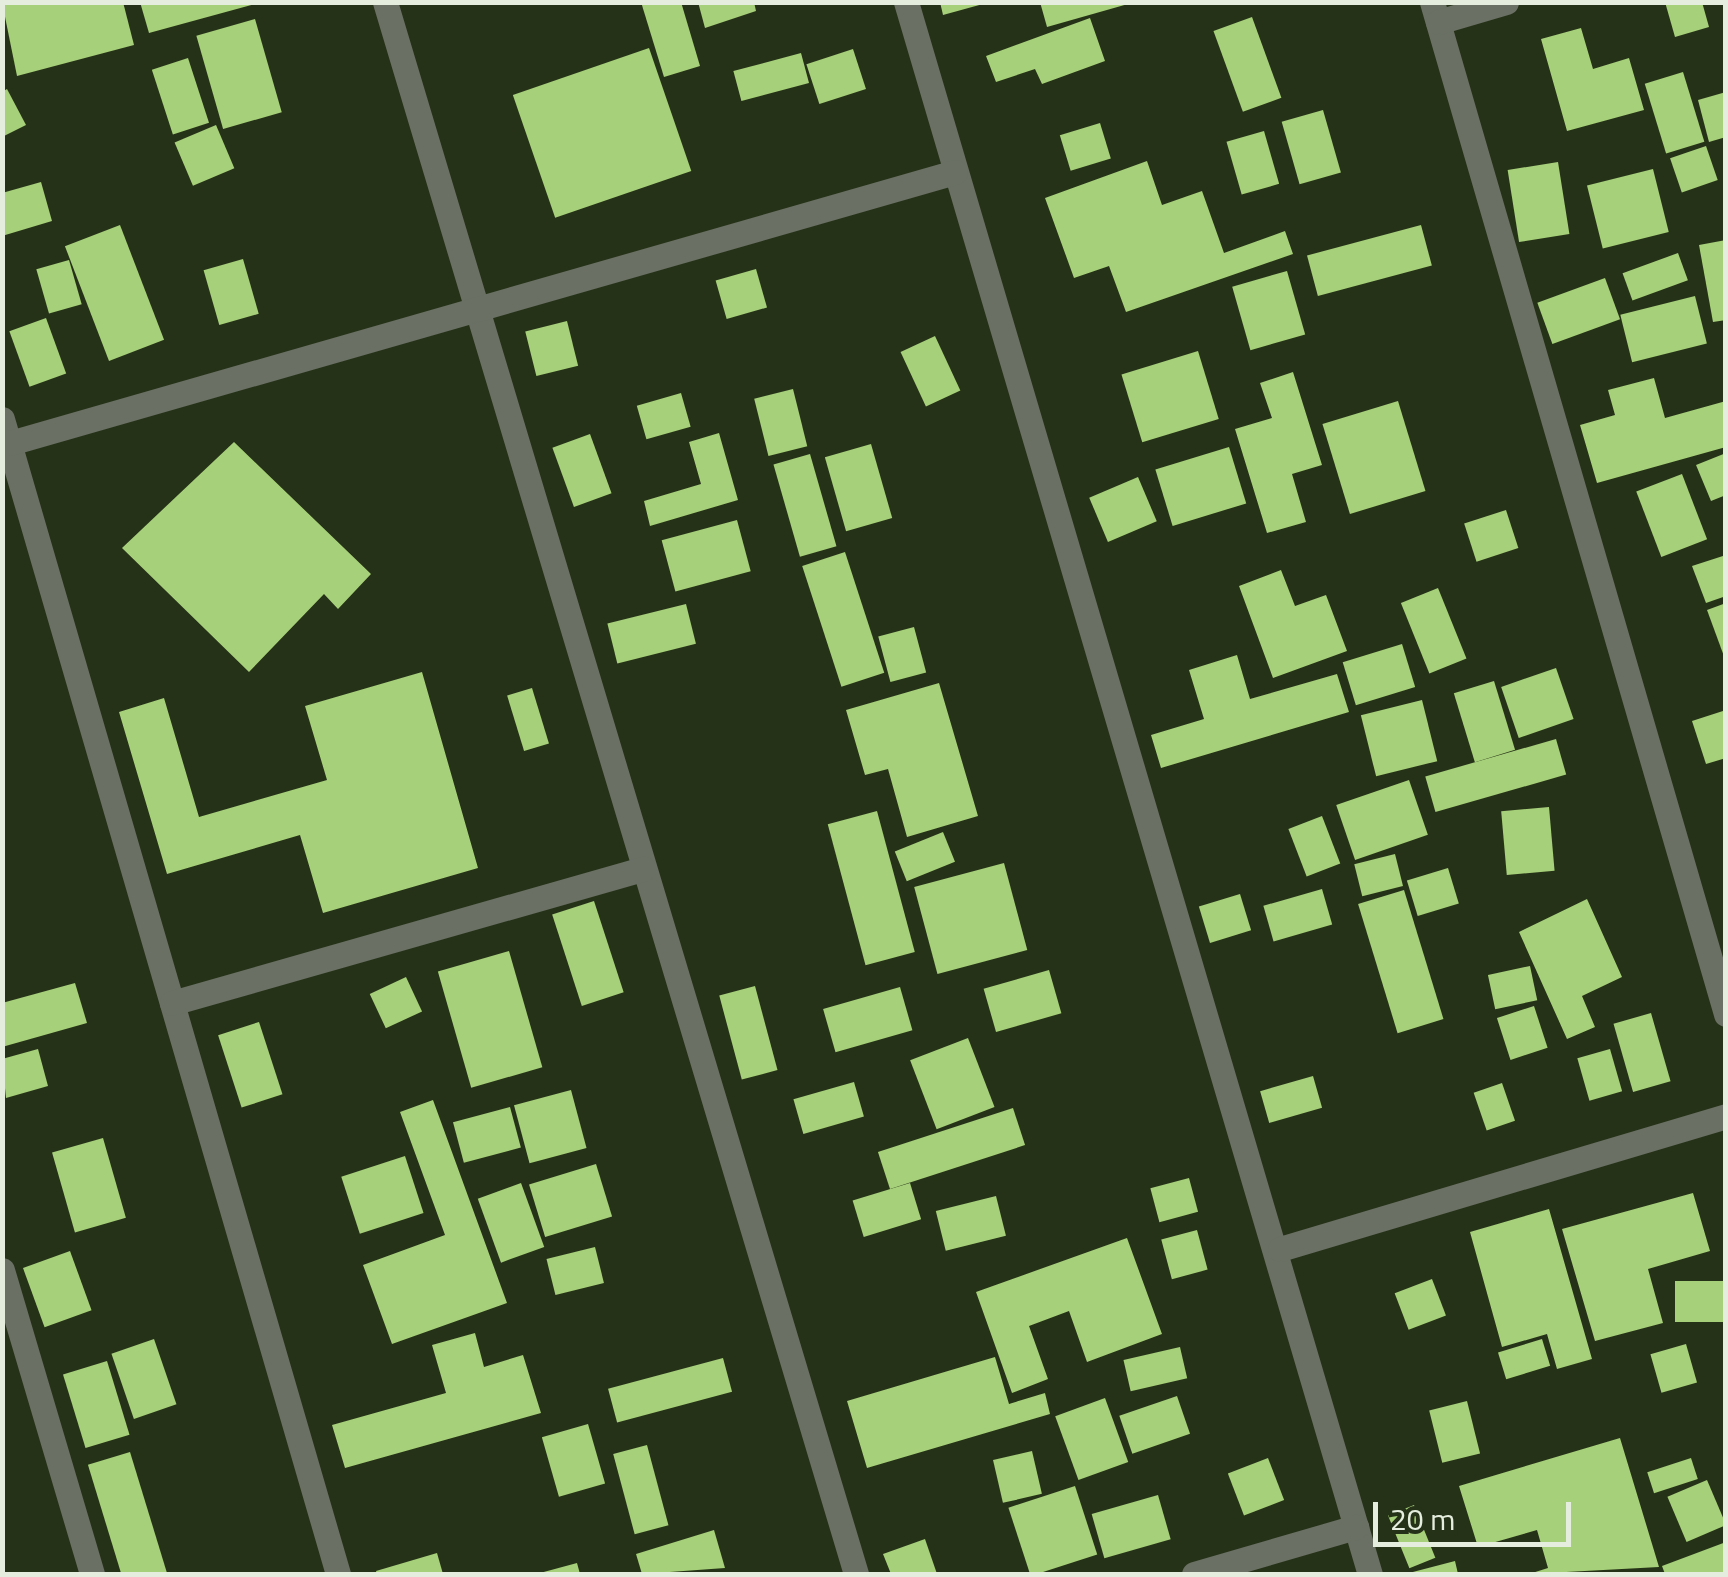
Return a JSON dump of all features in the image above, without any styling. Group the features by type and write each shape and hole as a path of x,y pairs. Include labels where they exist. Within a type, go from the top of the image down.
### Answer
{"street":[{"path":"386,2 473,309 856,1574"},
{"path":"906,2 1280,1249 1370,1574"},
{"path":"1506,2 1435,12 1726,1014"},
{"path":"338,1574 6,431 473,309 956,172"},
{"path":"172,1004 643,870"},
{"path":"1280,1249 1726,1116"},
{"path":"2,1270 92,1574"},
{"path":"1194,1574 1356,1527"}],"building":[{"path":"2,2 123,2 134,45 17,76"},
{"path":"140,2 255,2 255,4 149,33"},
{"path":"641,2 681,2 700,66 664,77"},
{"path":"698,2 754,2 756,11 705,28"},
{"path":"940,2 983,2 983,4 943,15"},
{"path":"1040,2 1128,2 1128,4 1047,27"},
{"path":"1665,2 1702,2 1709,27 1675,37"},
{"path":"1252,17 1281,98 1243,112 1213,31"},
{"path":"1090,18 1105,61 1042,84 1035,69 996,82 986,56"},
{"path":"255,19 282,112 223,129 196,36"},
{"path":"1581,28 1593,69 1629,58 1644,110 1567,131 1541,39"},
{"path":"649,48 691,171 555,218 513,95"},
{"path":"853,49 866,89 819,104 806,64"},
{"path":"801,53 809,83 741,101 733,71"},
{"path":"188,58 209,123 173,134 152,70"},
{"path":"1683,72 1704,142 1666,154 1645,84"},
{"path":"7,89 26,125 2,137 2,92"},
{"path":"1726,92 1726,137 1709,142 1698,100"},
{"path":"1323,110 1341,172 1300,184 1282,122"},
{"path":"1100,123 1111,158 1071,171 1060,135"},
{"path":"216,125 234,168 193,186 175,143"},
{"path":"1264,131 1279,184 1242,195 1227,142"},
{"path":"1706,146 1718,180 1682,192 1670,158"},
{"path":"1147,161 1162,205 1202,191 1224,253 1285,231 1293,254 1126,312 1109,266 1074,278 1045,198"},
{"path":"1558,162 1569,234 1519,242 1508,170"},
{"path":"1653,169 1669,232 1603,249 1587,185"},
{"path":"41,182 52,221 2,236 2,193"},
{"path":"120,225 164,340 109,361 65,246"},
{"path":"1421,225 1432,266 1318,296 1307,256"},
{"path":"1726,240 1726,320 1713,322 1699,245"},
{"path":"1678,253 1688,280 1632,300 1623,273"},
{"path":"243,259 259,314 219,325 204,270"},
{"path":"69,260 82,304 49,314 36,269"},
{"path":"756,269 767,307 727,319 716,281"},
{"path":"1287,271 1305,334 1250,350 1232,287"},
{"path":"1605,278 1620,319 1552,344 1537,303"},
{"path":"1695,296 1707,344 1632,362 1620,315"},
{"path":"46,318 66,373 30,387 9,331"},
{"path":"567,321 578,366 536,376 525,331"},
{"path":"935,336 960,390 926,406 901,352"},
{"path":"1198,351 1219,419 1142,442 1121,374"},
{"path":"1293,372 1322,465 1292,474 1306,522 1267,533 1235,429 1272,418 1260,383"},
{"path":"1654,378 1665,418 1726,401 1726,447 1597,483 1580,425 1615,415 1608,390"},
{"path":"793,389 807,446 768,456 754,399"},
{"path":"681,393 691,427 646,439 637,406"},
{"path":"1398,401 1425,491 1350,514 1322,424"},
{"path":"719,433 738,500 650,526 644,501 701,484 689,442"},
{"path":"590,434 612,493 574,507 552,448"},
{"path":"234,442 371,574 338,609 324,594 249,672 122,548"},
{"path":"871,444 892,518 846,531 825,457"},
{"path":"1229,447 1246,503 1173,526 1155,470"},
{"path":"1726,453 1726,495 1711,501 1696,465"},
{"path":"810,454 836,546 800,557 773,464"},
{"path":"1682,474 1707,539 1661,557 1636,492"},
{"path":"1138,477 1157,521 1108,542 1089,498"},
{"path":"1506,510 1518,548 1477,562 1464,524"},
{"path":"737,520 751,571 675,591 662,540"},
{"path":"845,552 884,673 841,687 802,566"},
{"path":"1726,555 1726,596 1706,603 1692,566"},
{"path":"1281,570 1295,606 1326,595 1347,651 1273,678 1239,586"},
{"path":"1438,588 1466,658 1429,673 1401,603"},
{"path":"1726,603 1726,659 1725,659 1707,610"},
{"path":"686,604 696,644 617,663 607,624"},
{"path":"914,627 926,672 890,682 878,637"},
{"path":"1402,644 1415,687 1356,705 1343,662"},
{"path":"1237,655 1250,699 1337,674 1349,712 1161,768 1151,735 1204,719 1189,670"},
{"path":"1556,668 1574,719 1519,738 1501,687"},
{"path":"422,672 478,868 323,913 300,835 167,874 119,712 164,698 199,817 327,780 305,706"},
{"path":"1494,681 1515,750 1475,762 1454,693"},
{"path":"939,683 978,816 907,837 888,769 865,775 846,710"},
{"path":"532,688 549,743 524,751 507,696"},
{"path":"1422,700 1437,761 1376,776 1361,715"},
{"path":"1726,710 1726,758 1706,764 1692,721"},
{"path":"1556,739 1566,775 1435,812 1425,776"},
{"path":"1409,780 1428,835 1355,860 1336,805"},
{"path":"1549,807 1555,871 1507,875 1501,811"},
{"path":"877,811 915,952 866,965 828,824"},
{"path":"1322,816 1340,864 1307,877 1288,829"},
{"path":"943,832 955,862 907,881 895,851"},
{"path":"1395,854 1403,886 1362,896 1354,864"},
{"path":"1004,863 1027,950 937,974 914,887"},
{"path":"1448,868 1459,903 1418,916 1407,881"},
{"path":"1322,889 1332,925 1274,941 1263,906"},
{"path":"1404,890 1443,1019 1398,1033 1358,904"},
{"path":"1240,894 1251,930 1210,943 1199,907"},
{"path":"1587,899 1622,977 1582,996 1595,1027 1567,1039 1519,932"},
{"path":"594,901 624,992 582,1006 552,915"},
{"path":"509,951 542,1067 471,1088 438,971"},
{"path":"1530,966 1537,1000 1495,1009 1488,975"},
{"path":"1049,970 1061,1013 996,1032 984,989"},
{"path":"406,977 422,1011 386,1028 370,994"},
{"path":"75,983 87,1023 2,1047 2,1003"},
{"path":"755,986 778,1070 742,1080 719,996"},
{"path":"900,987 912,1030 836,1052 823,1009"},
{"path":"1534,1006 1548,1048 1511,1060 1497,1018"},
{"path":"1651,1013 1671,1081 1633,1092 1614,1024"},
{"path":"259,1022 282,1094 242,1108 218,1035"},
{"path":"968,1038 995,1107 937,1129 910,1060"},
{"path":"38,1049 48,1086 6,1098 2,1059"},
{"path":"1610,1049 1622,1091 1589,1101 1577,1058"},
{"path":"1313,1076 1322,1108 1269,1123 1260,1091"},
{"path":"854,1082 864,1117 803,1134 793,1099"},
{"path":"1502,1083 1515,1121 1487,1131 1474,1093"},
{"path":"571,1090 587,1148 530,1163 514,1105"},
{"path":"433,1100 507,1303 392,1344 363,1265 445,1235 400,1112"},
{"path":"510,1107 521,1148 464,1163 453,1122"},
{"path":"1013,1108 1025,1145 890,1189 878,1152"},
{"path":"103,1138 126,1218 75,1232 52,1153"},
{"path":"405,1156 424,1213 360,1234 341,1177"},
{"path":"596,1164 612,1217 545,1237 529,1184"},
{"path":"1189,1178 1198,1212 1159,1222 1150,1188"},
{"path":"521,1183 544,1247 501,1263 478,1199"},
{"path":"910,1183 921,1219 864,1237 853,1201"},
{"path":"1693,1193 1710,1251 1648,1269 1663,1323 1595,1341 1562,1229"},
{"path":"996,1196 1006,1236 946,1251 936,1211"},
{"path":"1549,1209 1592,1359 1557,1369 1547,1334 1502,1347 1470,1232"},
{"path":"1197,1230 1208,1270 1172,1279 1161,1240"},
{"path":"1127,1238 1162,1334 1087,1362 1069,1311 1029,1326 1048,1379 1012,1393 976,1292"},
{"path":"595,1247 604,1283 555,1295 546,1259"},
{"path":"70,1251 92,1310 45,1327 23,1268"},
{"path":"1432,1279 1446,1315 1409,1330 1395,1293"},
{"path":"1675,1281 1726,1281 1726,1322 1675,1322"},
{"path":"475,1333 484,1367 523,1355 541,1413 345,1468 332,1425 446,1393 432,1345"},
{"path":"154,1339 176,1404 134,1419 111,1354"},
{"path":"1542,1339 1550,1366 1506,1379 1498,1352"},
{"path":"1686,1344 1697,1382 1661,1393 1650,1354"},
{"path":"1180,1347 1187,1378 1131,1391 1123,1360"},
{"path":"995,1357 1009,1404 1045,1393 1050,1414 867,1468 847,1401"},
{"path":"723,1358 732,1392 617,1423 608,1389"},
{"path":"107,1361 130,1435 86,1448 63,1374"},
{"path":"1177,1396 1190,1434 1132,1454 1119,1416"},
{"path":"1105,1398 1128,1462 1078,1480 1055,1416"},
{"path":"1467,1401 1480,1453 1442,1463 1429,1410"},
{"path":"588,1424 605,1484 559,1497 542,1437"},
{"path":"1620,1438 1659,1567 1529,1574 1548,1568 1537,1530 1478,1547 1459,1486"},
{"path":"647,1445 668,1525 635,1534 613,1454"},
{"path":"1032,1451 1042,1494 1003,1503 993,1460"},
{"path":"130,1452 167,1573 121,1574 88,1465"},
{"path":"1268,1458 1284,1500 1244,1515 1228,1473"},
{"path":"1691,1458 1698,1479 1654,1493 1647,1472"},
{"path":"1707,1480 1726,1525 1687,1542 1667,1497"},
{"path":"1075,1486 1097,1554 1030,1574 1008,1508"},
{"path":"1158,1495 1171,1539 1104,1558 1092,1514"},
{"path":"1414,1505 1435,1558 1409,1568 1388,1515"},
{"path":"714,1530 725,1568 642,1574 636,1554"},
{"path":"925,1539 937,1574 891,1574 883,1554"},
{"path":"1726,1542 1726,1574 1665,1574 1662,1566"},
{"path":"437,1553 443,1574 376,1571"},
{"path":"1455,1561 1458,1574 1409,1574 1409,1573"},
{"path":"577,1563 580,1574 540,1574 540,1573"}]}
